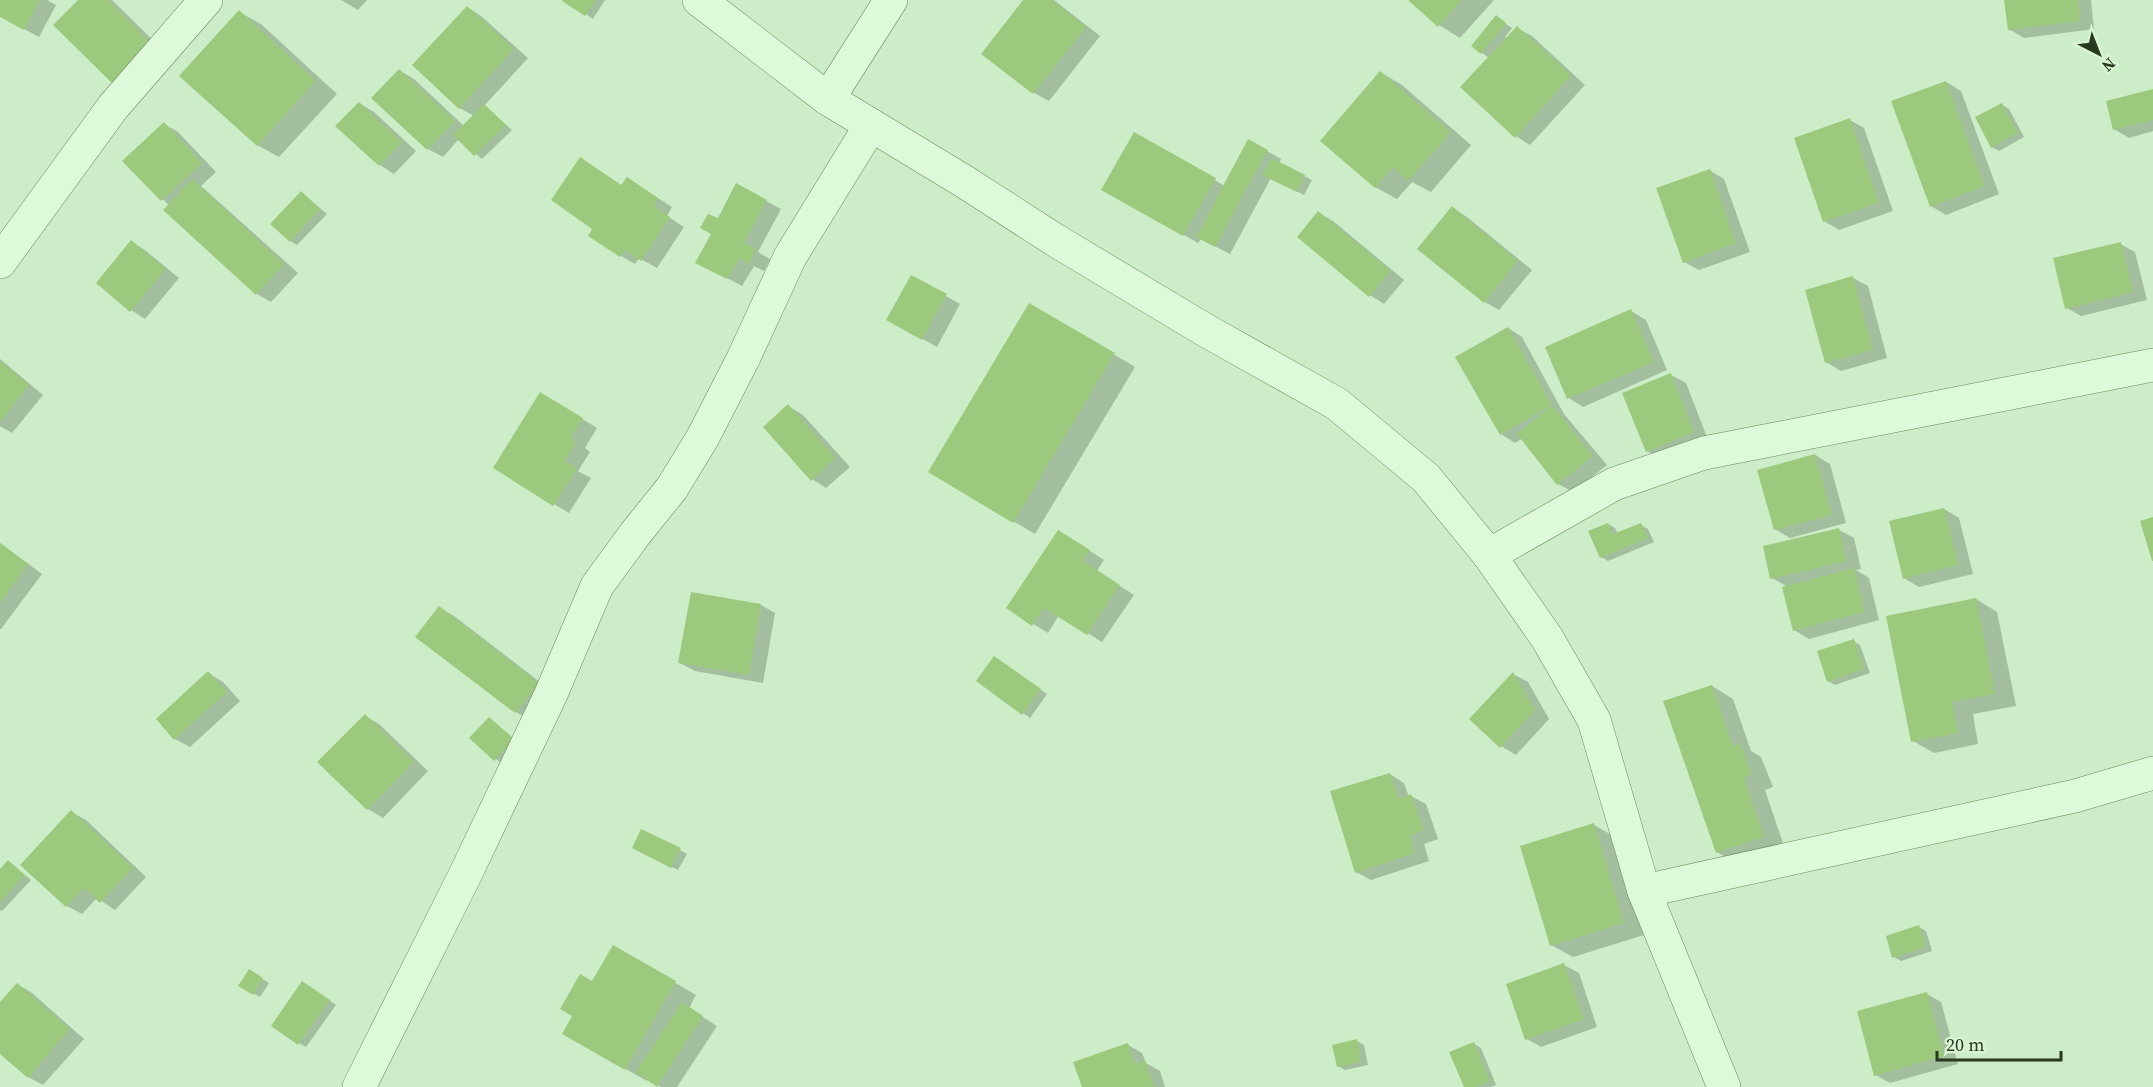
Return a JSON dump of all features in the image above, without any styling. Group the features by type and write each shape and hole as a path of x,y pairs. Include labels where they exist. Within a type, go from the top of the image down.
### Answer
{"street":[{"path":"0,262 113,107 206,0"},
{"path":"699,0 828,99 1155,300 1337,404 1426,478 1489,555 1547,638 1594,720 1644,891 1724,1087"},
{"path":"828,99 891,0"},
{"path":"359,1087 541,715 597,586 672,488 703,436 743,359 790,257 871,125"},
{"path":"1489,555 1614,484 1704,453 2153,365"},
{"path":"1644,891 2076,796 2153,773"}],"building":[{"path":"0,0 40,0 24,30 0,17"},
{"path":"78,0 108,0 156,48 117,88 53,25"},
{"path":"563,0 596,0 585,16"},
{"path":"1023,0 1052,0 1086,27 1033,94 981,54"},
{"path":"1408,0 1462,0 1438,27"},
{"path":"2004,0 2078,0 2080,21 2008,30"},
{"path":"467,6 514,49 459,109 412,65"},
{"path":"239,10 316,81 257,146 179,76"},
{"path":"1496,15 1506,23 1481,54 1471,46"},
{"path":"1517,26 1571,75 1515,138 1460,87"},
{"path":"399,69 455,121 427,150 371,98"},
{"path":"1380,71 1451,132 1408,181 1393,167 1375,188 1320,141"},
{"path":"1946,81 1985,186 1930,207 1891,101"},
{"path":"2153,89 2153,120 2113,130 2106,101"},
{"path":"359,102 402,142 379,166 335,126"},
{"path":"2002,103 2018,133 1991,148 1975,117"},
{"path":"484,104 506,125 474,156 453,135"},
{"path":"1850,118 1879,203 1823,222 1794,138"},
{"path":"164,122 202,163 161,201 122,161"},
{"path":"1134,132 1216,178 1183,236 1101,190"},
{"path":"1248,139 1268,150 1215,247 1196,237"},
{"path":"580,157 621,185 627,177 658,198 654,206 670,217 641,261 625,250 620,257 588,236 592,229 551,200"},
{"path":"1272,158 1305,175 1297,192 1262,175"},
{"path":"1710,169 1736,243 1683,263 1656,188"},
{"path":"192,179 284,264 256,295 163,210"},
{"path":"736,183 767,200 744,243 756,249 749,264 739,259 727,279 695,263 711,234 700,228 708,214 718,218"},
{"path":"301,191 320,209 290,242 270,224"},
{"path":"1452,206 1518,261 1484,303 1417,249"},
{"path":"1318,211 1391,271 1369,297 1297,237"},
{"path":"131,240 166,269 130,312 96,283"},
{"path":"2121,242 2133,292 2065,309 2053,258"},
{"path":"911,275 947,294 922,340 886,320"},
{"path":"1853,276 1873,350 1825,363 1805,290"},
{"path":"1029,303 1115,353 1013,523 928,472"},
{"path":"1631,309 1654,362 1567,399 1545,347"},
{"path":"1508,327 1552,405 1500,435 1455,357"},
{"path":"0,361 29,385 0,422"},
{"path":"1671,373 1694,432 1646,452 1622,393"},
{"path":"540,392 583,418 571,438 576,442 565,461 577,469 553,506 493,468"},
{"path":"788,404 836,458 811,481 763,427"},
{"path":"1552,405 1593,456 1557,485 1517,434"},
{"path":"1815,454 1832,515 1774,530 1757,470"},
{"path":"1944,508 1959,565 1903,579 1889,521"},
{"path":"2153,517 2153,561 2152,561 2140,521"},
{"path":"1608,523 1613,534 1641,523 1648,538 1600,558 1588,531"},
{"path":"1839,528 1847,561 1770,579 1763,546"},
{"path":"1058,530 1090,550 1083,561 1120,585 1087,635 1044,608 1032,626 1006,608"},
{"path":"0,543 28,564 0,603"},
{"path":"1854,568 1865,612 1793,631 1782,587"},
{"path":"691,592 761,604 749,675 678,663"},
{"path":"1976,598 1995,694 1952,702 1958,733 1911,742 1886,616"},
{"path":"439,606 539,683 515,713 415,637"},
{"path":"1854,639 1864,669 1827,682 1817,651"},
{"path":"994,656 1041,689 1022,715 976,681"},
{"path":"208,671 227,692 174,740 156,719"},
{"path":"1513,672 1535,710 1500,748 1469,719"},
{"path":"1712,685 1733,746 1740,743 1752,775 1744,778 1764,837 1716,853 1663,701"},
{"path":"365,714 414,762 367,810 317,762"},
{"path":"489,717 514,739 494,761 469,738"},
{"path":"1390,773 1399,799 1411,794 1424,830 1410,836 1415,853 1355,873 1330,791"},
{"path":"71,810 133,868 100,903 84,888 66,907 20,865"},
{"path":"1594,823 1624,923 1550,946 1520,846"},
{"path":"641,829 681,848 671,868 632,848"},
{"path":"8,860 25,875 0,902 0,869"},
{"path":"1919,925 1926,947 1892,958 1886,936"},
{"path":"613,945 676,981 625,1070 562,1034 572,1016 560,1009 580,974 592,981"},
{"path":"1564,963 1584,1019 1525,1040 1506,984"},
{"path":"249,969 263,978 253,995 238,986"},
{"path":"302,981 330,1000 298,1045 271,1026"},
{"path":"17,983 70,1029 28,1078 0,1054 0,1002"},
{"path":"1927,992 1944,1056 1874,1076 1857,1011"},
{"path":"682,1002 703,1016 657,1087 636,1072"},
{"path":"1357,1039 1361,1062 1337,1067 1332,1045"},
{"path":"1474,1042 1490,1081 1476,1087 1464,1087 1449,1052"},
{"path":"1128,1043 1135,1064 1145,1061 1154,1087 1082,1087 1073,1062"}]}
